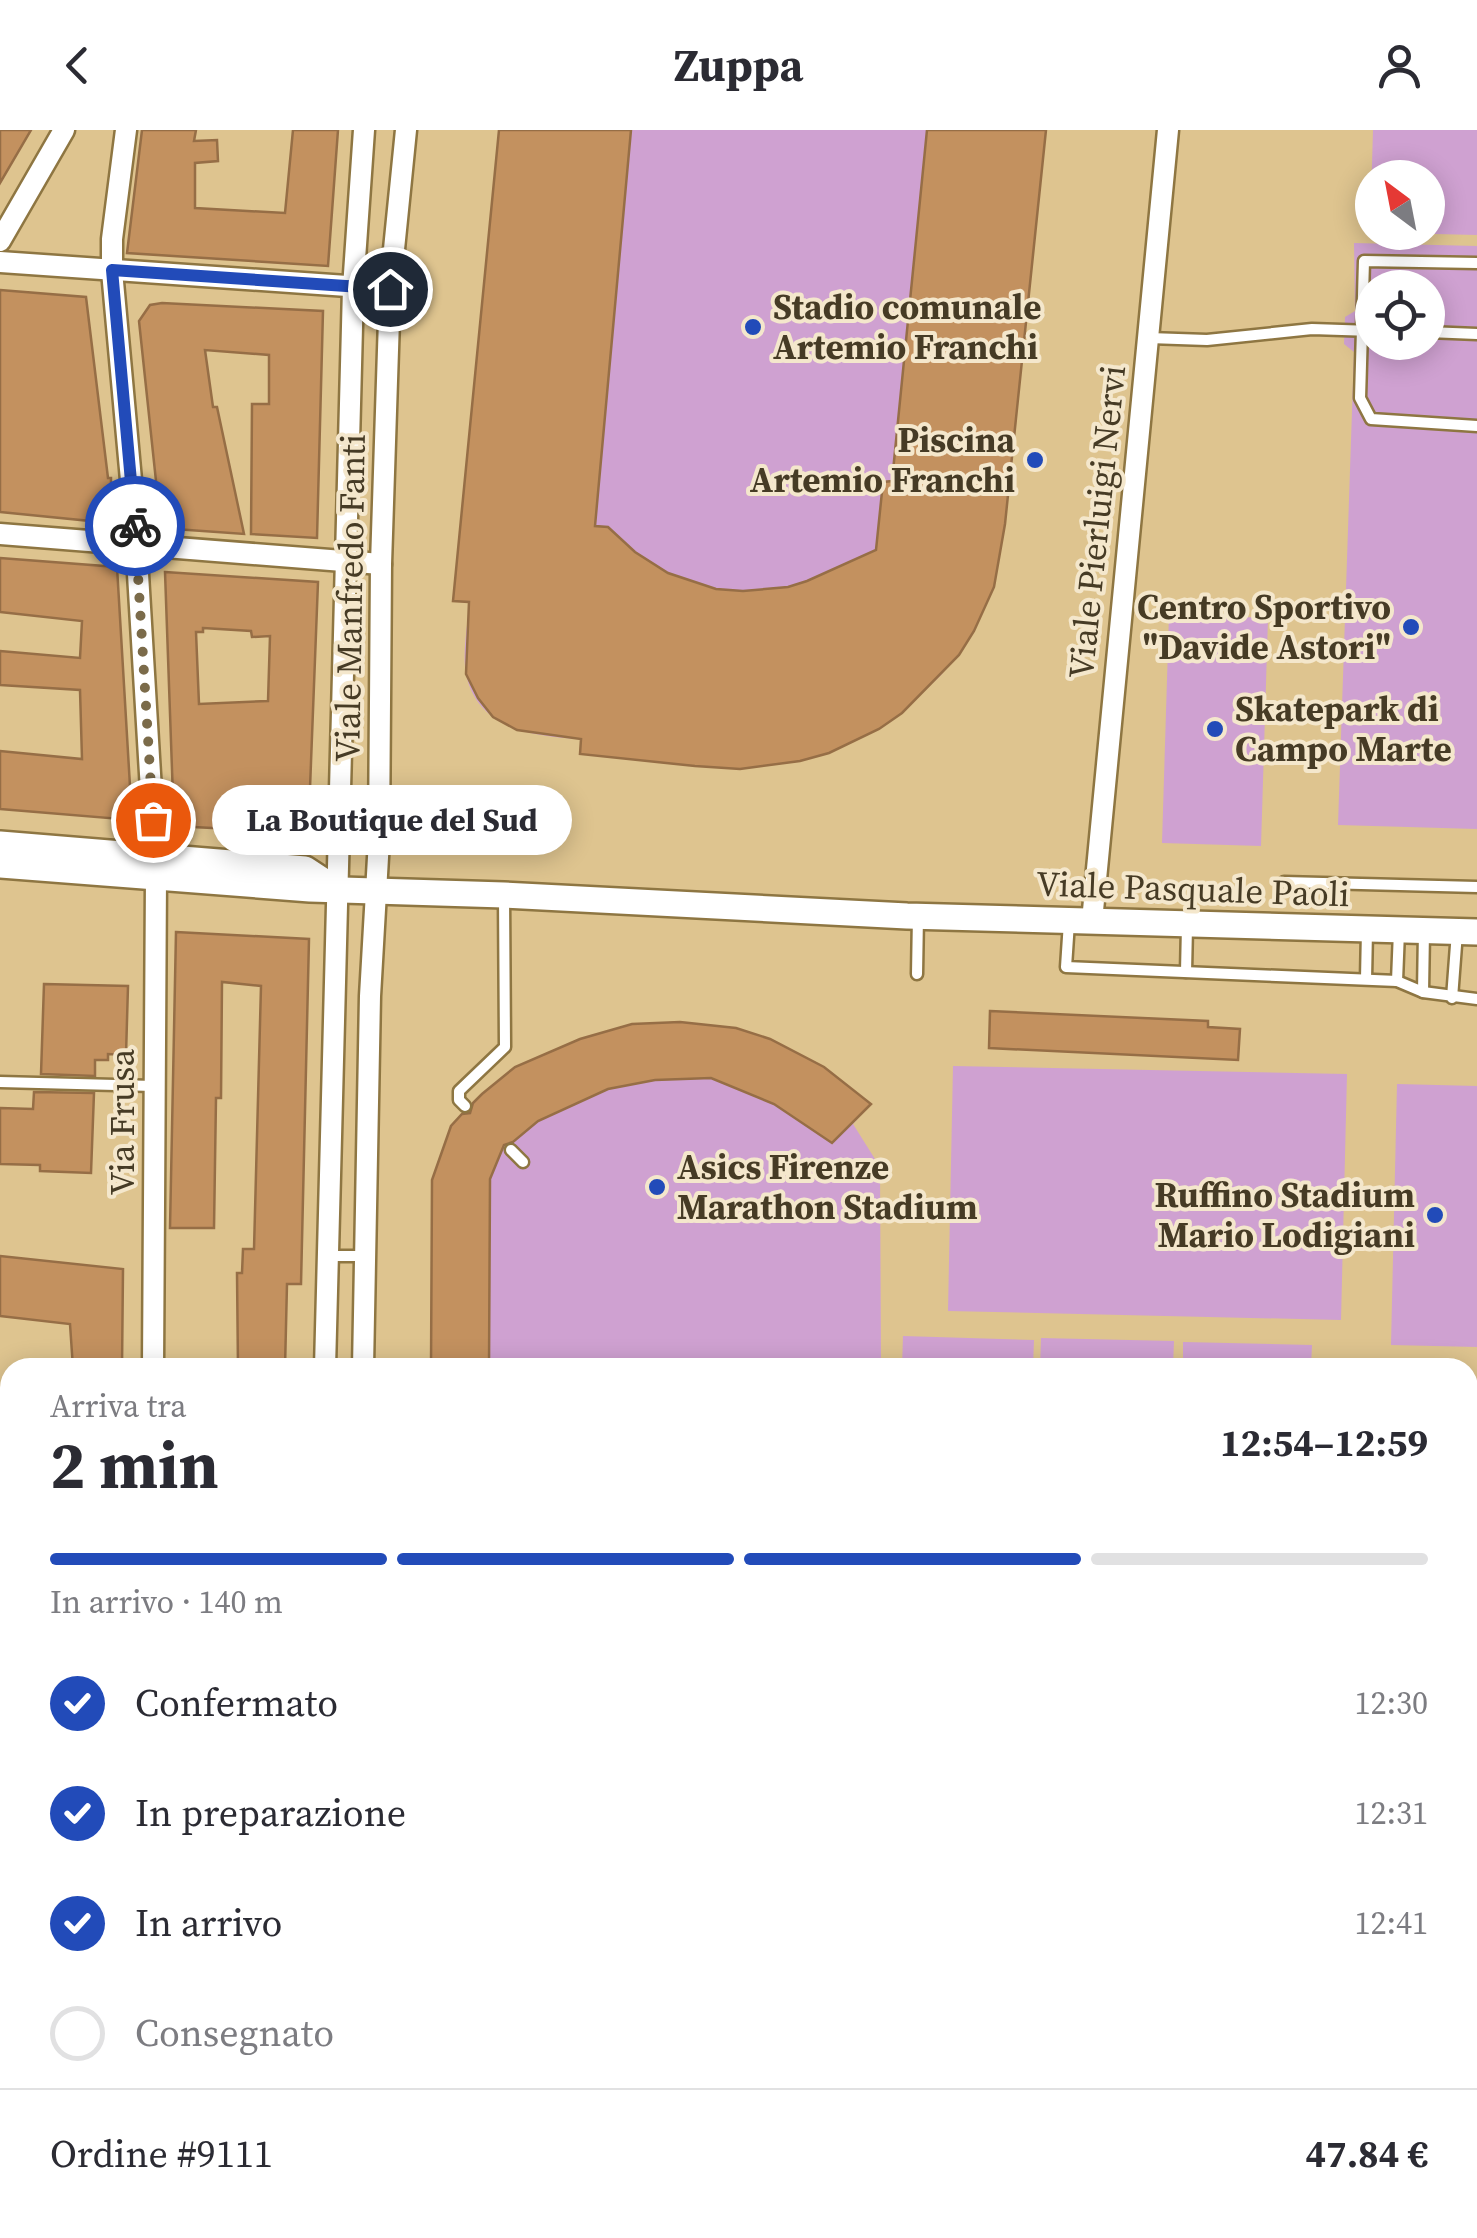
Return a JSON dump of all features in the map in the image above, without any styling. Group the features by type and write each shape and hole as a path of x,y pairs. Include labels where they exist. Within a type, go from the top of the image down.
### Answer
{"street":[{"path":"0,241 64,130"},
{"name":"Via Frusa","path":"126,130 112,238 112,270 136,546 156,867 153,1358"},
{"path":"325,1358 352,288 364,130"},
{"name":"Viale Manfredo Fanti","path":"363,1358 390,289 406,130"},
{"name":"Viale Pierluigi Nervi","path":"1080,921 1149,338 1168,130"},
{"path":"0,262 390,289"},
{"path":"0,534 381,564"},
{"path":"0,844 156,867"},
{"path":"0,865 156,867"},
{"name":"Viale Pasquale Paoli","path":"156,867 339,890 912,916 1467,932"}],"lane":[{"path":"1364,270 1364,261 1477,263"},
{"path":"1149,338 1207,340 1312,330 1355,331"},
{"path":"1445,333 1477,334"},
{"path":"1364,360 1360,398 1371,418 1477,426"},
{"path":"1284,882 1477,887"},
{"path":"465,1106 459,1100 459,1092 505,1047 504,895"},
{"path":"912,916 917,974"},
{"path":"1080,921 1066,967 1398,981 1423,992 1477,999"},
{"path":"1186,972 1187,925"},
{"path":"1366,979 1367,930"},
{"path":"1398,981 1412,930"},
{"path":"1412,930 1423,992"},
{"path":"1452,998 1467,932"},
{"path":"0,1082 154,1086"},
{"path":"511,1150 523,1162"},
{"path":"328,1256 365,1256"}],"shaded area":[{"name":"Stadio comunale Artemio Franchi","path":"499,130 1046,130 1005,524 994,587 974,631 941,675 879,729 829,753 695,766 580,754 580,739 510,726 482,707 472,693 465,666 469,603 453,601"},
{"path":"1373,130 1477,130 1477,235 1445,234 1445,160 1372,160"},
{"name":"Centro Sportivo \"Davide Astori\"","path":"1354,243 1355,250 1477,246 1477,829 1338,825 1354,352 1344,344 1345,317 1355,311"},
{"name":"Skatepark di Campo Marte","path":"1169,614 1268,618 1261,846 1162,843"},
{"name":"Asics Firenze Marathon Stadium","path":"681,1022 736,1028 770,1039 871,1104 853,1124 880,1167 881,1358 431,1358 432,1180 451,1126 515,1067 580,1039 632,1024"},
{"path":"953,1066 1347,1074 1341,1320 948,1311"},
{"name":"Ruffino Stadium Mario Lodigiani","path":"1397,1084 1477,1086 1477,1347 1391,1345"},
{"path":"903,1336 1034,1340 1033,1358 902,1358"},
{"path":"1041,1338 1174,1341 1173,1358 1040,1358"},
{"path":"1183,1342 1312,1345 1311,1358 1183,1358"}],"building":[{"path":"0,130 31,130 0,183"},
{"path":"142,130 196,130 194,141 217,140 218,161 195,163 195,208 285,213 293,130 338,130 328,266 127,253"},
{"name":"Stadio comunale Artemio Franchi","path":"499,130 631,130 595,526 608,527 635,552 668,573 716,589 743,591 788,587 876,550 883,482 892,481 927,130 1046,130 1005,524 994,587 959,655 902,713 879,729 829,753 800,761 740,769 695,766 580,754 581,739 517,730 493,717 478,698 466,674 469,602 453,601"},
{"path":"0,290 86,297 111,478 111,523 0,512"},
{"path":"150,305 323,311 317,538 251,534 252,404 269,404 269,355 205,350 213,407 217,407 244,534 161,528 139,321"},
{"path":"0,558 117,567 132,820 0,809 0,751 82,759 80,690 0,685 0,651 80,658 82,621 0,612"},
{"path":"165,572 318,582 311,833 174,826","holes":["203,628 251,631 252,637 270,636 268,701 199,704 196,632 203,632"]},
{"path":"176,932 309,939 301,1284 287,1284 285,1358 238,1358 237,1273 242,1273 243,1249 254,1249 261,986 222,982 214,1228 170,1228"},
{"path":"44,984 128,986 126,1055 108,1054 108,1060 95,1060 95,1076 41,1074"},
{"path":"990,1011 1208,1021 1208,1027 1240,1029 1238,1060 989,1048"},
{"path":"680,1022 736,1028 770,1039 824,1067 871,1104 832,1143 774,1104 711,1078 655,1080 608,1089 538,1121 504,1145 490,1179 489,1358 431,1358 432,1180 451,1126 462,1114 470,1113 473,1103 515,1067 580,1039 632,1024"},
{"path":"34,1092 94,1093 91,1173 40,1171 40,1165 0,1164 0,1108 33,1109"},
{"path":"0,1256 123,1269 122,1358 72,1358 70,1324 0,1316"}],"way so far":[{"path":"135,526 153,820"}],"place":[{"name":"Stadio comunale Artemio Franchi","path":"753,327"},
{"name":"Piscina Artemio Franchi","path":"1035,460"},
{"name":"Centro Sportivo \"Davide Astori\"","path":"1411,627"},
{"name":"Skatepark di Campo Marte","path":"1215,729"},
{"name":"La Boutique del Sud","path":"153,820"},
{"name":"Asics Firenze Marathon Stadium","path":"657,1187"},
{"name":"Ruffino Stadium Mario Lodigiani","path":"1435,1215"}],"route":[{"path":"135,526 112,270 390,289"}]}
